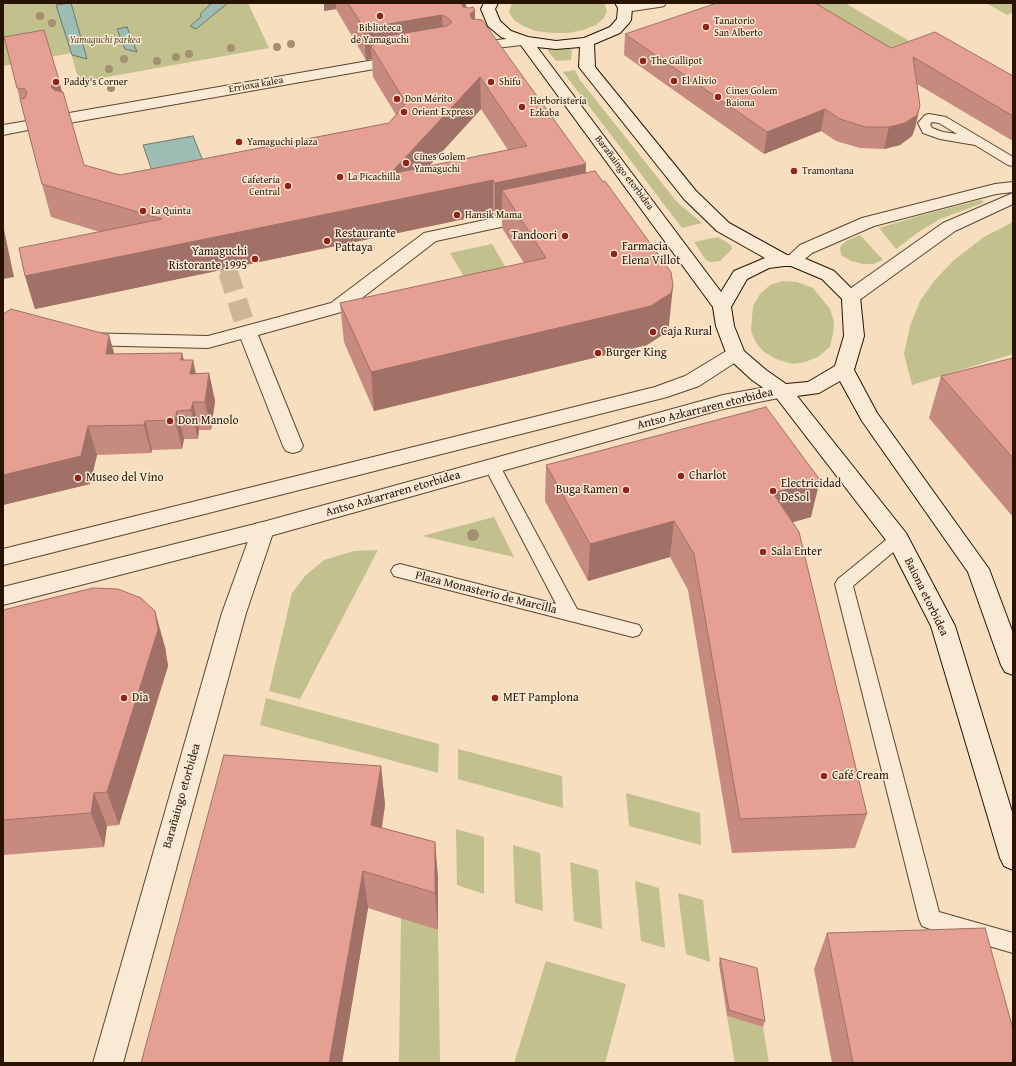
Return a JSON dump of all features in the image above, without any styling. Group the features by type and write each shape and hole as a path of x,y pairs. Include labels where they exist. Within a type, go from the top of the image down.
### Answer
{"street":[{"path":"492,3 488,10 488,26 525,41 556,45 587,42 615,30 624,20 623,5 659,3"},
{"path":"479,46 525,41"},
{"name":"Barañaingo etorbidea","path":"525,41 722,306"},
{"path":"587,42 586,67 690,195 723,227 789,260 828,275 851,297 854,336 844,370 812,388 782,391 759,375 735,354 726,326 722,306 740,275 764,263 789,260 806,249 868,222 995,189 1013,187"},
{"name":"Errioxa kalea","path":"407,47 68,113 420,57"},
{"path":"3,118 26,120 3,130"},
{"path":"851,297 949,227 1013,198"},
{"path":"61,335 84,340 208,342 338,307 430,237 548,212"},
{"path":"247,331 293,446"},
{"path":"3,557 660,392 692,381 735,354"},
{"path":"844,370 869,416 978,569 1013,665"},
{"name":"Antso Azkarraren etorbidea","path":"3,596 263,530 723,402 782,391"},
{"name":"Baiona etorbidea","path":"782,391 898,539 943,626 1013,858"},
{"name":"Barañaingo etorbidea","path":"108,1063 234,612 263,530"}],"lane":[{"path":"975,141 1013,162"},
{"name":"Plaza Monasterio de Marcilla","path":"492,466 571,615"},
{"path":"898,539 844,584 930,919 1013,943"},
{"name":"Plaza Monasterio de Marcilla","path":"400,571 633,630"}],"green space":[{"name":"Yamaguchi parkea","path":"3,3 248,3 269,48 79,82 71,53 3,66"},
{"path":"512,3 604,3 607,11 604,18 596,25 583,30 568,33 552,33 536,31 523,26 514,20 509,12"},
{"path":"808,3 845,3 909,41 886,49"},
{"path":"986,3 1007,3 1013,6 1013,12 1007,15"},
{"path":"548,49 570,49 572,50 571,60 556,61"},
{"path":"575,70 580,80 677,202 702,223 682,228 563,72"},
{"path":"980,200 983,201 983,203 940,219 917,233 896,249 879,228 919,216"},
{"path":"1013,222 1013,354 912,385 904,354 910,326 920,301 935,280 954,260 984,237"},
{"path":"860,235 883,260 873,264 863,264 851,261 841,255 840,247 846,241"},
{"path":"718,237 731,245 732,249 720,261 710,262 706,260 694,242"},
{"path":"492,244 516,285 474,294 450,253"},
{"path":"782,281 797,282 813,288 830,309 834,322 830,347 818,357 805,362 792,364 776,359 764,352 756,343 751,331 753,306 760,294 770,285"},
{"path":"494,517 514,557 422,536"},
{"path":"378,550 300,699 269,691 292,593 305,576 324,560 354,551"},
{"path":"266,698 439,744 438,773 260,725"},
{"path":"458,749 562,776 563,808 458,779"},
{"path":"626,793 700,813 701,845 629,826"},
{"path":"456,829 484,837 484,894 457,885"},
{"path":"513,845 540,853 543,911 515,903"},
{"path":"570,862 598,870 602,929 574,921"},
{"path":"635,881 659,888 665,948 641,941"},
{"path":"678,893 703,900 710,962 686,954"},
{"path":"401,918 438,930 440,1063 399,1062"},
{"path":"546,961 626,984 605,1063 514,1063"},
{"path":"727,1016 763,1027 769,1063 735,1063"}],"water":[{"path":"71,3 87,59 72,55 56,5"},
{"path":"212,3 228,3 196,29 190,26 201,17 200,14"},
{"path":"127,27 137,52 125,49 117,29"},
{"path":"193,136 203,161 152,171 143,145"}],"building":[{"path":"348,3 461,3 463,7 473,7 475,10 470,14 472,19 482,20 586,164 495,183 493,180 25,276 19,248 162,219 42,184 20,99 25,98 27,93 25,89 17,88 4,37 44,30 59,80 54,82 51,87 54,90 63,92 84,165 120,175 389,123 406,103 371,46 374,45 370,39 447,26 452,22 442,15 364,28","holes":["480,77 527,146 390,174"]},
{"path":"717,3 815,3 891,48 935,32 1013,76 1013,116 913,57 920,106 917,115 905,123 889,127 865,127 840,119 825,109 767,132 625,34"},
{"path":"595,171 603,182 605,181 671,272 673,286 671,293 651,306 371,372 340,303 546,258 502,190"},
{"path":"11,309 109,335 106,354 182,353 181,360 193,360 190,374 209,373 205,402 193,402 191,410 177,411 175,420 145,421 144,425 88,426 81,456 3,475 3,314"},
{"path":"1013,358 1013,458 941,376"},
{"path":"766,407 820,480 773,493 799,532 867,814 740,819 694,554 674,521 590,544 546,465"},
{"path":"93,588 118,589 141,598 155,611 158,630 107,792 94,793 91,813 3,820 3,610"},
{"path":"224,755 381,766 371,825 435,842 435,893 363,871 329,1063 141,1063"},
{"path":"985,928 1013,1029 1013,1063 853,1063 827,933"},
{"path":"720,958 757,968 765,1021 729,1010"}],"tunnel":[{"path":"218,240 229,273"},
{"path":"228,272 247,331"}],"place":[{"name":"Biblioteca de Yamaguchi","path":"380,16"},
{"name":"Tanatorio San Alberto","path":"706,27"},
{"name":"The Gallipot","path":"643,61"},
{"name":"El Alivio","path":"674,81"},
{"name":"Paddy's Corner","path":"56,82"},
{"name":"Shifu","path":"491,82"},
{"name":"Cines Golem Baiona","path":"718,97"},
{"name":"Don Mérito","path":"397,99"},
{"name":"Herboristería Ezkaba","path":"522,107"},
{"name":"Orient Express","path":"404,112"},
{"name":"Yamaguchi plaza","path":"239,142"},
{"name":"Cines Golem Yamaguchi","path":"406,163"},
{"name":"Tramontana","path":"794,171"},
{"name":"La Picachilla","path":"340,177"},
{"name":"Cafetería Central","path":"288,186"},
{"name":"La Quinta","path":"143,211"},
{"name":"Hansik Mama","path":"457,215"},
{"name":"Tandoori","path":"565,236"},
{"name":"Restaurante Pattaya","path":"327,241"},
{"name":"Farmacia Elena Villot","path":"614,254"},
{"name":"Yamaguchi Ristorante 1995","path":"255,259"},
{"name":"Caja Rural","path":"653,332"},
{"name":"Burger King","path":"598,353"},
{"name":"Don Manolo","path":"170,421"},
{"name":"Charlot","path":"681,476"},
{"name":"Museo del Vino","path":"78,478"},
{"name":"Buga Ramen","path":"626,490"},
{"name":"Electricidad DeSol","path":"773,491"},
{"name":"Sala Enter","path":"763,552"},
{"name":"Dia","path":"124,698"},
{"name":"MET Pamplona","path":"495,698"},
{"name":"Café Cream","path":"824,776"}]}
